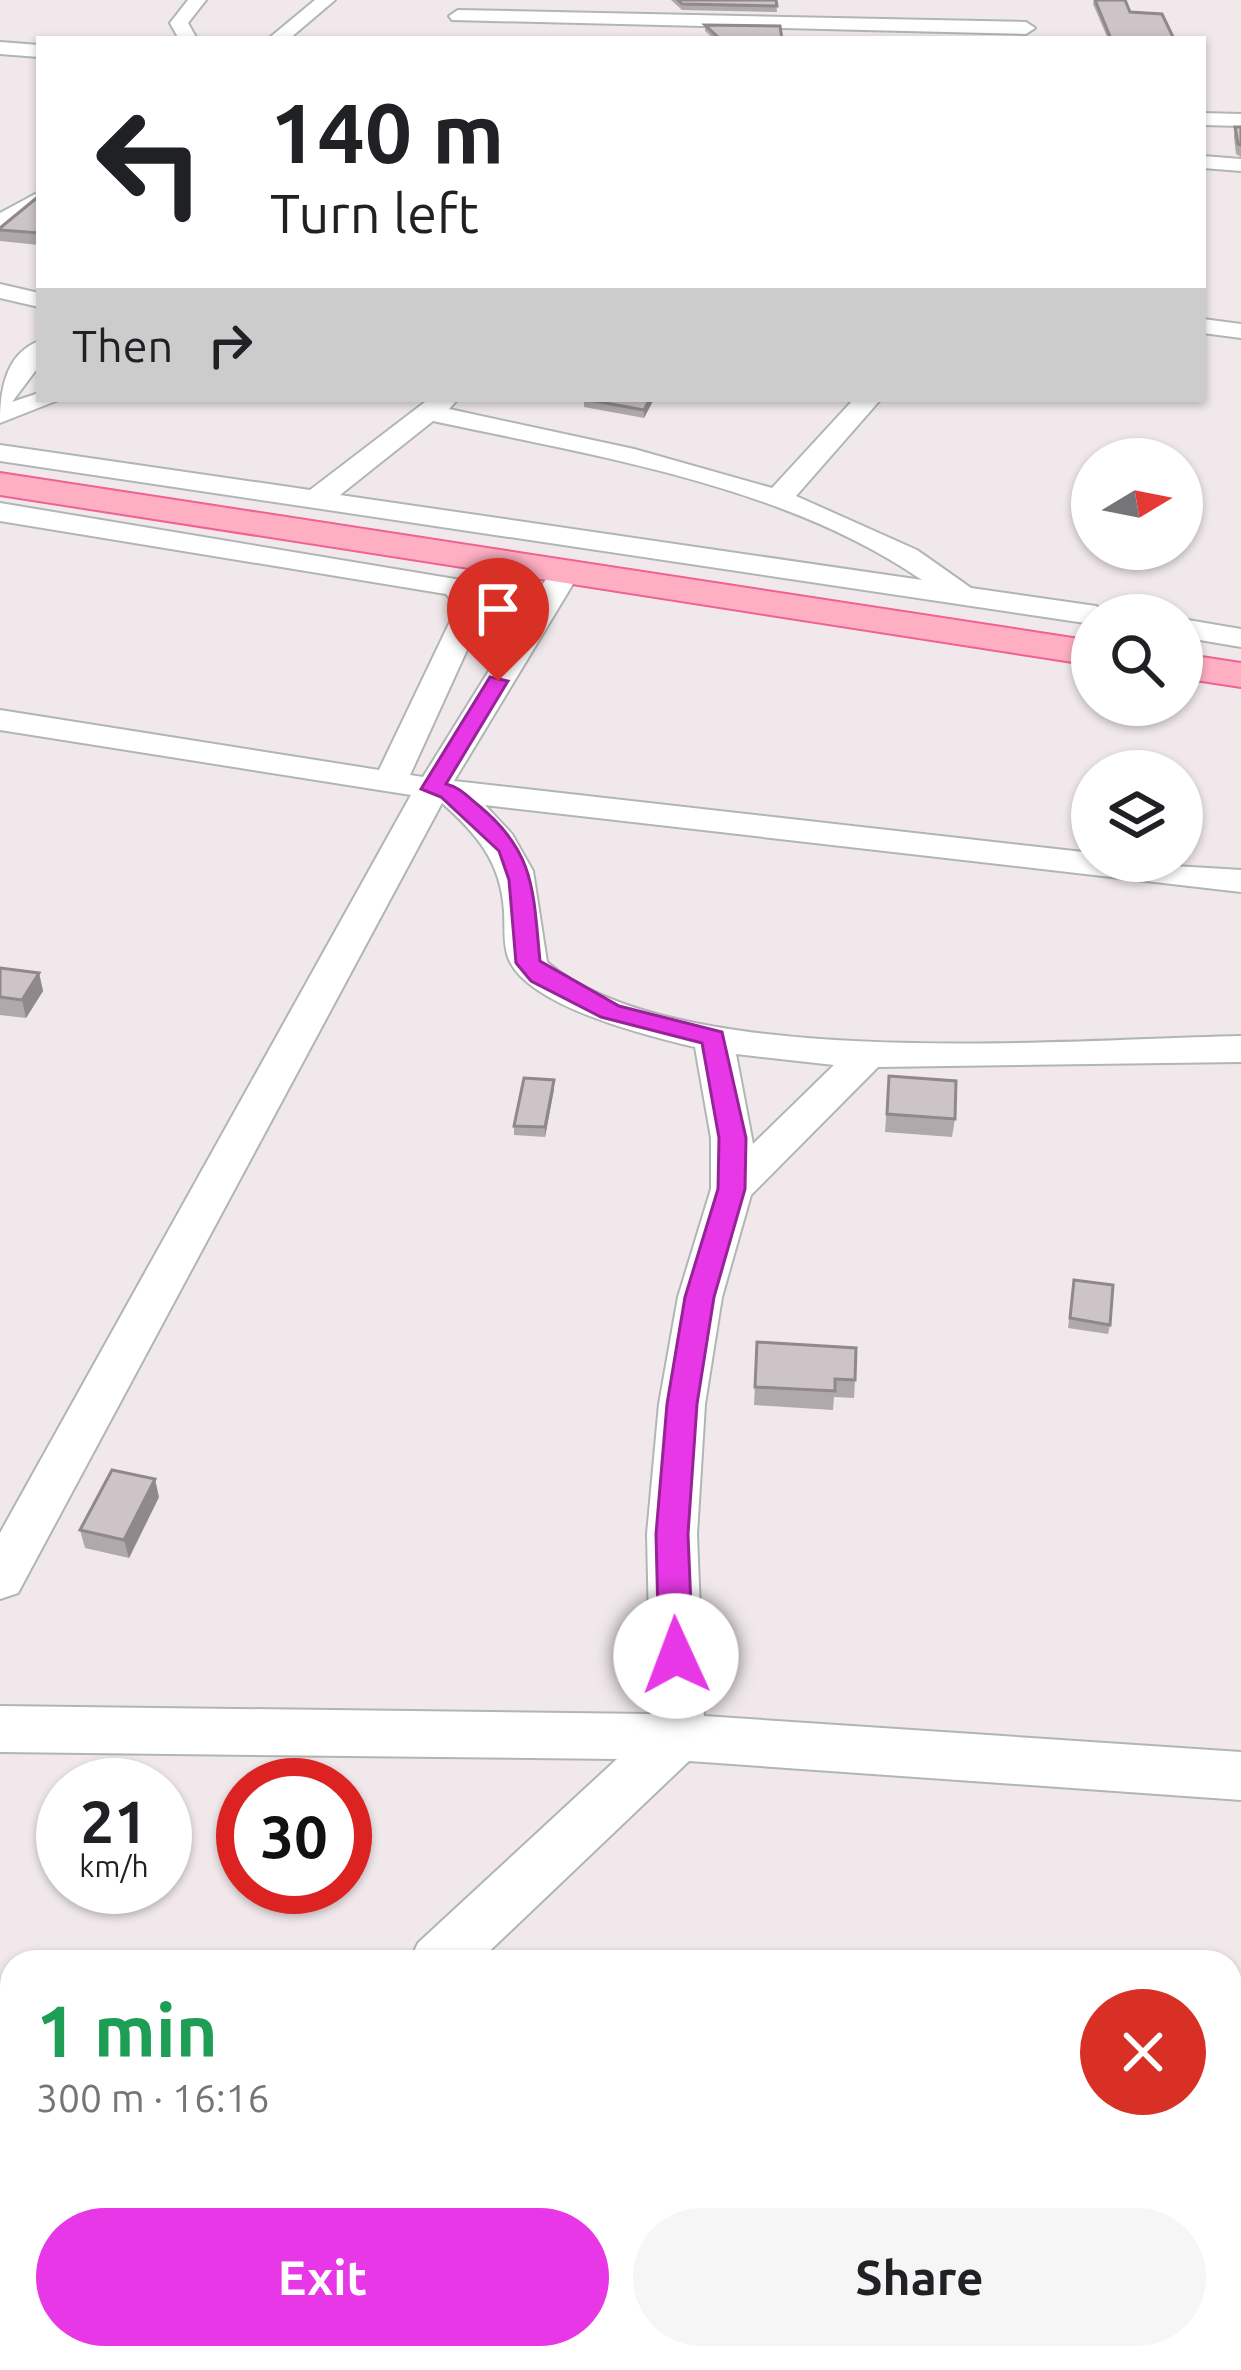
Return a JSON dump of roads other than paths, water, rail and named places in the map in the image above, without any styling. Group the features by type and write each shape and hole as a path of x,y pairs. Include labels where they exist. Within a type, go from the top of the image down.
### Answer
{"main road":[{"path":"2,486 1071,650"},
{"path":"1203,669 1241,675"}],"street":[{"path":"186,36 179,23 197,0"},
{"path":"281,36 326,0"},
{"path":"475,0 452,21 539,19 645,31 1028,33 1021,0"},
{"path":"532,36 539,19"},
{"path":"0,48 36,51"},
{"path":"1206,119 1241,120"},
{"path":"1206,162 1241,165"},
{"path":"4,217 36,201"},
{"path":"0,291 36,299"},
{"path":"1206,326 1241,331"},
{"path":"0,402 36,354"},
{"path":"0,402 36,400"},
{"path":"0,415 39,402"},
{"path":"774,501 803,476 865,402"},
{"path":"318,498 437,405 648,461 874,536 961,594"},
{"path":"2,486 318,498 1071,611"},
{"path":"2,486 456,587 468,596 472,606 390,782"},
{"path":"0,1579 564,574"},
{"path":"1203,632 1241,638"},
{"path":"3,727 440,790 1241,881"},
{"path":"440,790 496,831 510,850 520,880 528,963 539,975 610,1012 713,1038 868,1055 1241,1049"},
{"path":"451,1950 679,1737 672,1534 682,1404 700,1297 732,1189 732,1138 713,1038"},
{"path":"732,1189 868,1055"},
{"path":"0,1729 679,1737 1241,1776"}]}
